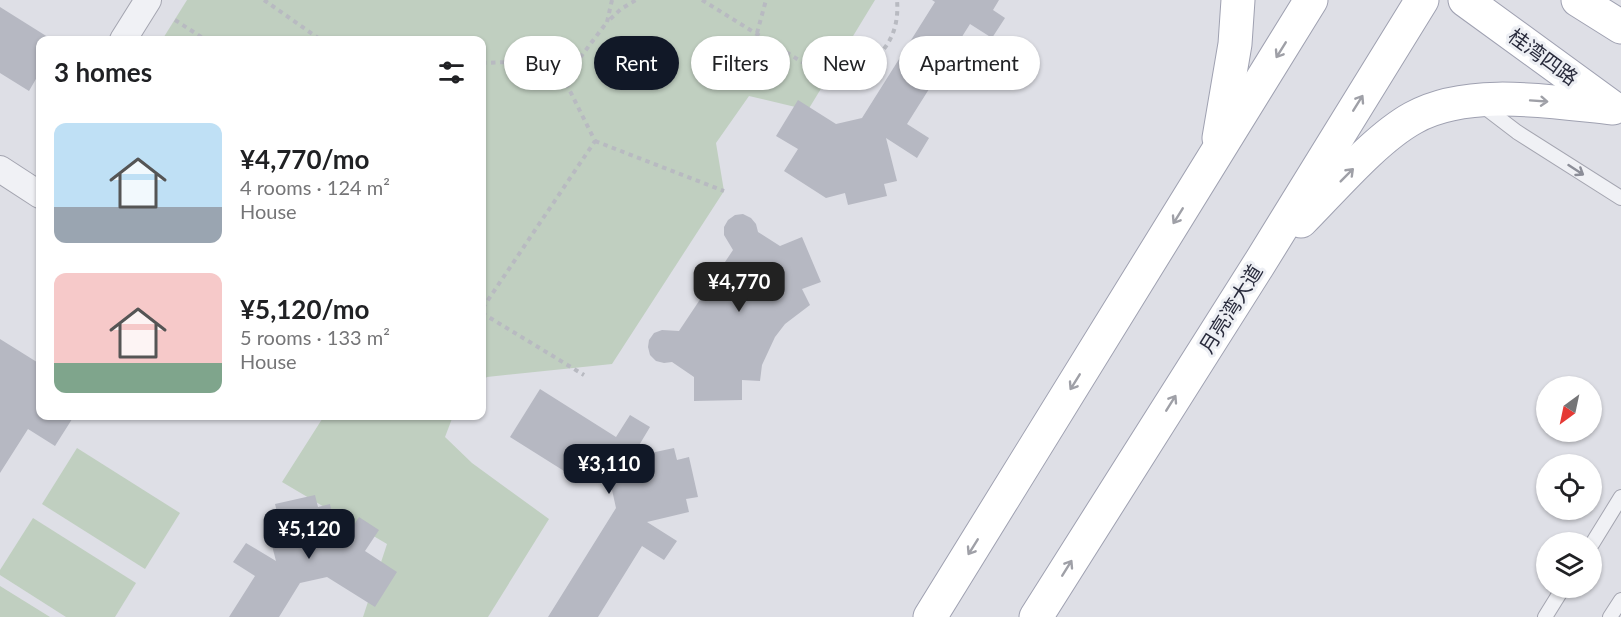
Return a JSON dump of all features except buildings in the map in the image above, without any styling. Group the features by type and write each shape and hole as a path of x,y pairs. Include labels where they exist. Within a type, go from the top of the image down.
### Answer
{"main road":[{"path":"1216,155 1235,44 1238,0"},
{"path":"930,617 1311,0"},
{"name":"月亮湾大道","path":"1036,617 1261,261 1422,0"},
{"name":"桂湾四路","path":"1465,0 1617,111"},
{"path":"1578,0 1621,27"},
{"path":"1261,261 1377,145 1396,129 1430,110 1476,101 1531,100 1617,111"}],"street":[{"path":"126,36 148,0"},
{"path":"0,169 36,184"}],"lane":[{"path":"1476,101 1517,132 1621,198"},
{"path":"1599,532 1621,497"},
{"path":"1545,617 1557,598"},
{"path":"1612,617 1621,600"},
{"path":"1612,617 1621,607"}],"path":[{"path":"264,0 315,36"},
{"path":"607,22 612,0"},
{"path":"582,55 607,22 621,9 636,0"},
{"path":"702,0 802,62 833,71 850,70 878,55 889,42 895,27 898,11 897,0"},
{"path":"757,33 766,0"},
{"path":"175,20 200,36"},
{"path":"486,63 504,62"},
{"path":"570,90 595,141 724,191"},
{"path":"486,305 595,141"},
{"path":"486,314 584,375"}],"green space":[{"path":"187,0 875,0 853,36 802,36 802,90 820,90 808,110 749,96 716,143 724,191 612,364 486,378 486,36 164,36"},
{"path":"321,420 451,420 445,437 472,463 549,519 488,617 363,617 387,544 282,482"},
{"path":"77,448 180,513 145,569 42,504"},
{"path":"33,518 136,583 115,617 66,617 0,575 0,570"},
{"path":"0,586 50,617 0,617"}]}
